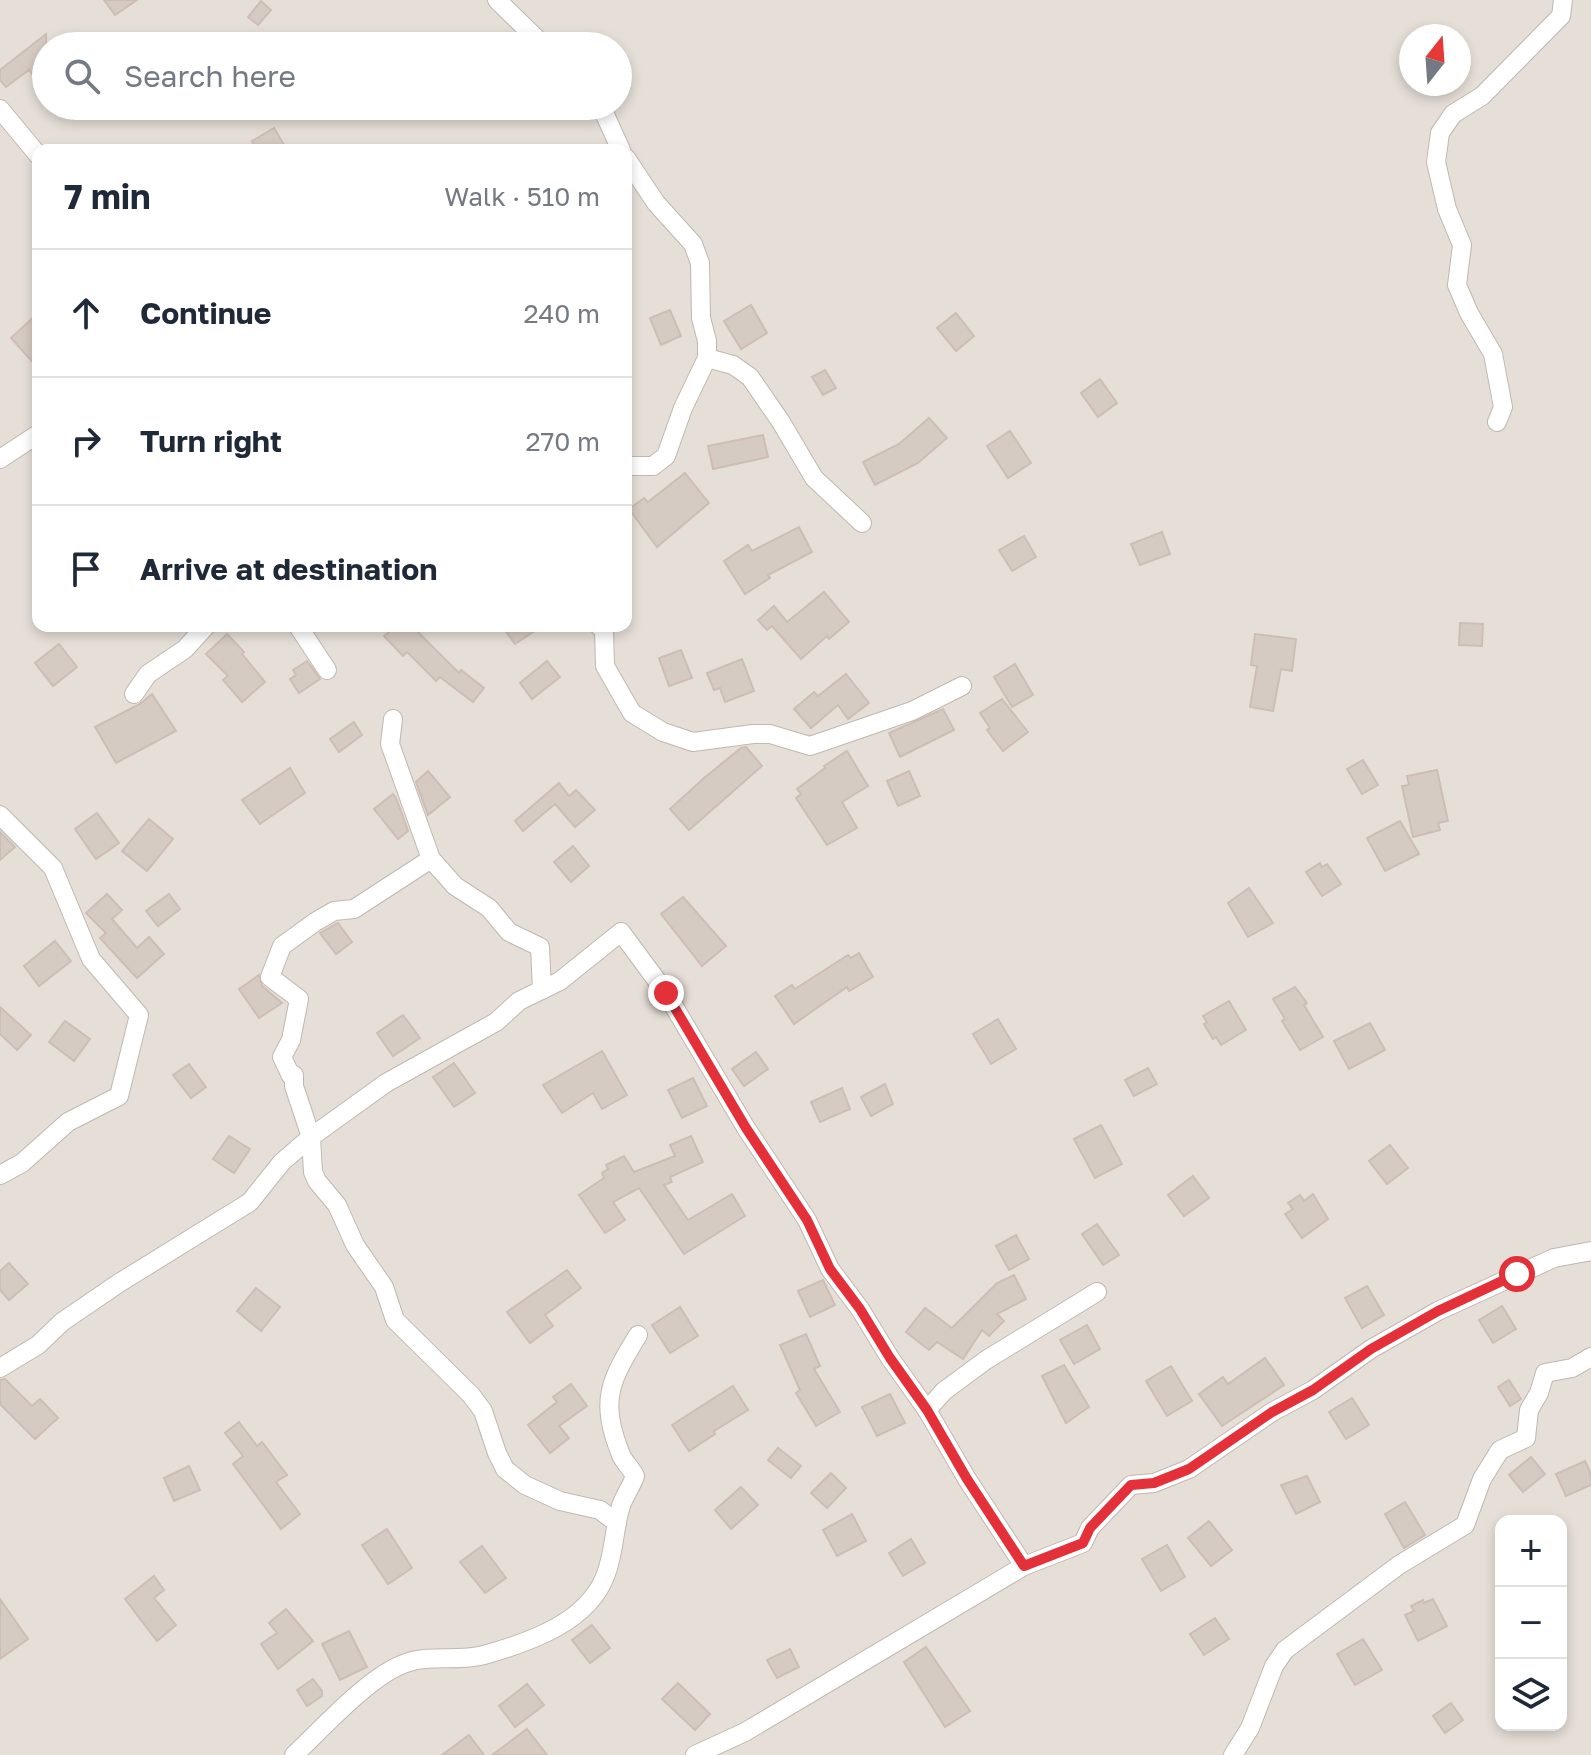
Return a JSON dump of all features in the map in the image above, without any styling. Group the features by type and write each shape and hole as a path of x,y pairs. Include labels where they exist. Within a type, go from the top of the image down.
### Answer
{"street":[{"path":"497,0 530,32"},
{"path":"1497,422 1503,407 1493,354 1457,285 1462,245 1447,209 1436,162 1440,133 1453,114 1482,96 1561,16 1563,0"},
{"path":"0,109 32,148"},
{"path":"607,120 618,144"},
{"path":"632,167 656,203 693,244 700,263 701,318 707,341 707,358 683,408 666,456 653,466 632,466"},
{"path":"707,358 733,365 750,377 814,478 862,523"},
{"path":"0,459 32,438"},
{"path":"134,694 148,674 185,649 201,632"},
{"path":"302,632 327,670"},
{"path":"604,632 605,666 632,713 663,732 693,742 770,734 810,746 912,711 962,686"},
{"path":"393,719 390,744 431,859 455,886 489,908 509,932 540,947 542,990"},
{"path":"0,815 53,868 91,959 139,1015 119,1096 68,1122 22,1163 0,1175"},
{"path":"431,859 354,909 334,911 282,946 270,977 299,999 291,1040 282,1057 291,1076 294,1075 294,1086 311,1137 313,1172 337,1205 355,1245 384,1287 395,1320 471,1395 483,1411 505,1469 525,1485 560,1501 600,1510 617,1523"},
{"path":"0,1368 38,1345 62,1322 119,1283 250,1202 282,1162 386,1083 496,1022 519,1001 579,967 621,932 666,993 746,1128 807,1220 830,1269 927,1410 967,1479 1024,1566"},
{"path":"695,1755 745,1732 1024,1566 1083,1543 1090,1528 1131,1485 1154,1483 1189,1469 1371,1349 1438,1311 1554,1258 1591,1251"},
{"path":"927,1410 944,1391 986,1360 1097,1292"},
{"path":"294,1755 376,1679 403,1663 423,1658 483,1656 547,1633 576,1616 597,1594 606,1575 621,1504 631,1490 635,1476 622,1457 608,1405 613,1376 638,1335"},
{"path":"1233,1755 1250,1728 1274,1666 1285,1650 1399,1565 1465,1525 1482,1479 1500,1450 1526,1438 1529,1410 1539,1393 1545,1373 1572,1368 1591,1357"}],"shaded area":[{"path":"0,0 1591,0 1591,1755 0,1755"}],"building":[{"path":"104,0 137,0 115,15"},
{"path":"261,1 271,10 258,25 248,17"},
{"path":"32,45 32,74 29,70 6,87 0,80 0,70"},
{"path":"274,128 283,144 254,144 252,141"},
{"path":"751,305 767,333 741,349 724,321"},
{"path":"670,310 681,336 661,345 650,318"},
{"path":"956,313 974,336 956,351 937,328"},
{"path":"32,319 32,361 11,338"},
{"path":"825,370 836,388 823,395 812,377"},
{"path":"1100,379 1117,403 1098,417 1081,393"},
{"path":"929,418 947,438 918,463 875,485 863,462 899,444"},
{"path":"1010,431 1031,463 1008,478 987,446"},
{"path":"763,435 768,457 713,469 708,446"},
{"path":"685,473 709,503 657,547 632,513 632,507 644,498 648,502"},
{"path":"799,527 812,552 768,575 770,578 745,594 724,561 748,545 752,551"},
{"path":"1162,532 1170,554 1140,565 1131,544"},
{"path":"1024,536 1036,557 1012,571 999,550"},
{"path":"824,592 849,622 801,659 772,626 767,630 758,620 774,606 787,622"},
{"path":"1460,623 1483,624 1482,646 1459,645"},
{"path":"389,632 418,632 459,673 461,670 484,688 473,702 440,677 436,681 407,652 403,656 384,636"},
{"path":"506,632 533,632 515,644"},
{"path":"227,634 265,682 242,702 223,680 228,676 206,654"},
{"path":"1255,634 1296,639 1292,671 1281,669 1273,711 1250,707 1257,666 1251,665"},
{"path":"59,644 77,667 53,686 35,663"},
{"path":"681,650 692,678 669,686 659,658"},
{"path":"742,659 754,691 725,702 720,688 714,690 707,673"},
{"path":"307,661 320,679 299,693 290,679 296,675 293,670"},
{"path":"547,661 560,677 532,699 520,683"},
{"path":"1015,664 1033,695 1012,707 994,677"},
{"path":"846,674 869,703 848,719 838,705 811,728 794,709 814,692 818,696"},
{"path":"152,694 176,731 116,763 95,727 140,704"},
{"path":"1002,699 1028,732 1003,751 987,730 990,728 980,713"},
{"path":"943,709 954,730 900,757 889,733"},
{"path":"354,722 362,735 339,752 330,739"},
{"path":"746,747 762,766 689,830 670,809 704,778"},
{"path":"847,751 868,786 842,802 857,828 827,845 796,798 801,794 797,789"},
{"path":"1363,760 1378,785 1362,794 1347,769"},
{"path":"290,768 305,793 260,824 242,800"},
{"path":"1437,770 1448,821 1438,823 1440,830 1413,837 1402,786 1409,785 1407,776"},
{"path":"428,771 450,797 428,815 416,782"},
{"path":"909,771 920,796 898,806 887,781"},
{"path":"559,783 569,796 576,790 595,810 575,827 555,804 523,831 515,821"},
{"path":"393,794 408,831 398,839 374,809"},
{"path":"97,813 119,843 96,859 75,829"},
{"path":"149,819 173,839 147,871 122,851"},
{"path":"1400,821 1419,854 1385,871 1367,838"},
{"path":"0,832 15,847 0,860"},
{"path":"573,846 589,866 571,882 554,862"},
{"path":"1320,863 1322,867 1327,864 1341,884 1322,896 1306,872"},
{"path":"1249,888 1273,923 1248,937 1228,903"},
{"path":"107,894 122,910 112,919 137,948 149,937 164,954 137,978 100,938 106,933 86,913"},
{"path":"169,894 180,909 158,926 146,911"},
{"path":"683,897 726,946 702,966 661,914"},
{"path":"338,923 352,942 336,954 320,933"},
{"path":"55,941 71,961 39,986 24,966"},
{"path":"859,953 873,977 849,991 847,987 794,1024 775,996 792,985 795,989 848,955 851,958"},
{"path":"259,975 262,986 282,1003 259,1018 239,989"},
{"path":"1295,987 1307,1003 1304,1005 1323,1037 1300,1050 1273,999"},
{"path":"1229,1001 1246,1030 1221,1045 1216,1037 1213,1039 1203,1016"},
{"path":"0,1007 31,1035 17,1050 0,1034"},
{"path":"403,1015 420,1038 393,1056 377,1033"},
{"path":"998,1019 1016,1049 991,1064 973,1034"},
{"path":"65,1021 90,1039 74,1061 49,1042"},
{"path":"1370,1023 1385,1050 1349,1069 1334,1041"},
{"path":"602,1051 627,1095 602,1109 593,1093 562,1113 543,1085"},
{"path":"756,1052 768,1069 744,1086 732,1069"},
{"path":"454,1063 475,1093 454,1107 433,1077"},
{"path":"189,1064 206,1087 191,1098 173,1075"},
{"path":"1148,1068 1157,1084 1134,1096 1125,1080"},
{"path":"693,1078 707,1106 682,1118 668,1090"},
{"path":"885,1084 893,1104 871,1116 861,1097"},
{"path":"842,1088 850,1109 820,1122 811,1102"},
{"path":"1101,1125 1122,1164 1095,1178 1074,1139"},
{"path":"229,1136 250,1149 234,1173 213,1159"},
{"path":"691,1136 703,1162 670,1177 672,1182 664,1185 688,1220 732,1194 745,1216 684,1254 639,1188 613,1202 625,1220 605,1233 579,1195 604,1178 602,1173 608,1169 606,1165 624,1156 634,1172 675,1156 670,1145"},
{"path":"1390,1145 1408,1168 1387,1184 1369,1161"},
{"path":"1193,1176 1209,1198 1184,1216 1168,1195"},
{"path":"1313,1194 1328,1219 1302,1238 1285,1214 1293,1209 1288,1203 1300,1195 1304,1201"},
{"path":"1097,1224 1119,1255 1103,1265 1082,1234"},
{"path":"1016,1235 1029,1259 1009,1270 996,1246"},
{"path":"9,1263 28,1284 9,1300 0,1290 0,1271"},
{"path":"567,1270 581,1288 545,1315 553,1326 530,1343 507,1312"},
{"path":"1014,1275 1026,1299 997,1314 1004,1321 989,1336 982,1330 963,1359 937,1342 929,1350 906,1332 925,1308 952,1328 997,1283"},
{"path":"823,1280 835,1305 810,1317 798,1291"},
{"path":"1367,1286 1384,1315 1362,1328 1345,1298"},
{"path":"256,1288 280,1307 261,1331 237,1311"},
{"path":"1502,1306 1516,1329 1493,1343 1479,1320"},
{"path":"680,1307 698,1336 670,1353 652,1325"},
{"path":"1087,1325 1100,1349 1074,1364 1060,1340"},
{"path":"806,1334 820,1366 814,1369 840,1412 816,1426 796,1393 800,1390 780,1345"},
{"path":"1265,1358 1284,1385 1222,1426 1199,1394 1223,1377 1228,1384"},
{"path":"1064,1365 1089,1407 1066,1423 1042,1376"},
{"path":"1171,1366 1192,1401 1167,1416 1146,1381"},
{"path":"5,1379 32,1406 40,1399 58,1418 35,1439 0,1404 0,1380"},
{"path":"1509,1380 1521,1399 1510,1406 1498,1387"},
{"path":"571,1384 587,1406 559,1426 569,1438 550,1453 528,1425 557,1402 553,1397"},
{"path":"733,1386 748,1410 689,1451 672,1425"},
{"path":"890,1394 905,1423 877,1436 862,1407"},
{"path":"1352,1398 1369,1425 1346,1439 1329,1412"},
{"path":"239,1422 257,1446 262,1442 287,1475 276,1482 300,1514 281,1529 233,1464 243,1456 225,1433"},
{"path":"778,1448 801,1466 791,1478 768,1460"},
{"path":"1531,1457 1545,1474 1523,1492 1509,1475"},
{"path":"1585,1461 1591,1474 1591,1485 1566,1496 1556,1474"},
{"path":"189,1466 200,1490 174,1501 164,1478"},
{"path":"831,1473 846,1488 827,1508 811,1493"},
{"path":"1307,1476 1320,1502 1296,1514 1281,1485"},
{"path":"741,1487 758,1505 731,1529 715,1510"},
{"path":"1405,1502 1425,1535 1404,1548 1385,1514"},
{"path":"852,1514 866,1541 837,1556 823,1530"},
{"path":"1209,1521 1232,1550 1211,1566 1188,1538"},
{"path":"387,1529 412,1568 388,1584 362,1545"},
{"path":"911,1539 925,1563 903,1576 889,1553"},
{"path":"1167,1545 1185,1577 1161,1591 1142,1559"},
{"path":"482,1546 506,1578 485,1593 460,1562"},
{"path":"154,1576 164,1590 154,1598 176,1625 157,1641 125,1599"},
{"path":"0,1599 28,1639 0,1659"},
{"path":"1433,1599 1447,1626 1418,1641 1405,1615 1414,1611 1411,1606"},
{"path":"286,1609 313,1641 278,1669 261,1644 277,1633 269,1623"},
{"path":"1215,1618 1229,1639 1204,1655 1190,1634"},
{"path":"592,1625 610,1648 590,1663 572,1640"},
{"path":"349,1631 367,1667 340,1680 322,1644"},
{"path":"1363,1639 1382,1670 1355,1685 1337,1654"},
{"path":"926,1647 970,1711 945,1727 904,1662"},
{"path":"790,1649 799,1667 777,1678 767,1660"},
{"path":"313,1679 322,1696 307,1706 297,1690"},
{"path":"678,1683 710,1714 695,1730 662,1699"},
{"path":"527,1684 544,1705 515,1727 499,1706"},
{"path":"1451,1703 1463,1720 1445,1733 1433,1716"},
{"path":"527,1729 547,1755 492,1755"},
{"path":"469,1735 484,1755 442,1755"}],"route":[{"path":"666,993 746,1128 807,1220 830,1269 927,1410 967,1479 1024,1566 1083,1543 1104,1511 1131,1485 1154,1483 1189,1469 1371,1349 1438,1311 1517,1274"}]}
